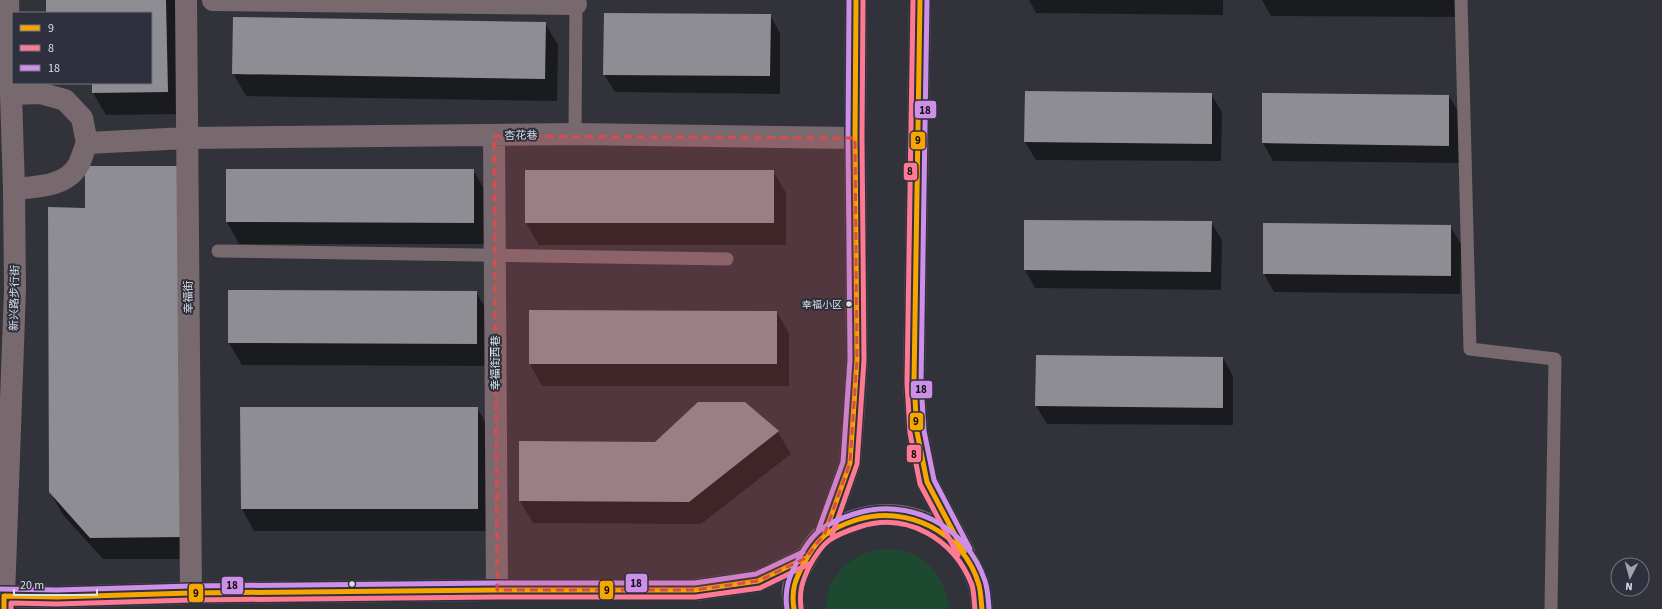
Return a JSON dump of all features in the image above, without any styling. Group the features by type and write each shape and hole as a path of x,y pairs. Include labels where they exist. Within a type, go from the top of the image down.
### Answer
{"main road":[{"path":"794,609 793,589 806,558 825,533 850,463 857,360 854,138 856,0"},
{"path":"920,0 914,384 917,432 927,482 979,583 998,609"},
{"path":"825,533 861,518 894,514 918,519 942,532 964,552"},
{"path":"2,601 57,597 191,593 695,590 758,581 806,558"},
{"path":"979,583 982,609"}],"street":[{"name":"新兴路步行街","path":"2,601 7,289 14,189 8,0"},
{"name":"幸福街","path":"186,0 191,593"},
{"path":"213,0 576,2"},
{"path":"11,94 40,93 65,100 82,118 87,143 78,165 62,181 37,187 14,189"},
{"name":"杏花巷","path":"87,143 187,138 575,134 854,138"},
{"name":"幸福街西巷","path":"494,136 497,590"}],"lane":[{"path":"1461,0 1470,349 1555,359 1551,609"},
{"path":"575,134 576,2"},
{"path":"218,251 494,257 727,259"}],"highlighted area":[{"path":"494,136 855,138 857,360 850,463 825,533 806,558 758,581 695,590 497,590"}],"green space":[{"path":"882,549 896,549 904,551 922,559 936,573 941,581 948,599 949,609 825,609 830,584 843,567 861,554"}],"building":[{"path":"46,0 166,0 168,92 92,93 92,84 152,84 152,12 46,12"},
{"path":"604,13 771,14 770,76 603,75"},
{"path":"233,17 546,22 545,79 232,74"},
{"path":"1025,91 1212,93 1212,144 1024,142"},
{"path":"1262,93 1449,95 1449,146 1262,143"},
{"path":"85,166 179,166 185,537 90,538 49,492 48,207 85,208"},
{"path":"226,169 474,169 474,223 226,222"},
{"path":"525,170 774,170 774,223 525,223"},
{"path":"1024,220 1212,221 1211,272 1024,270"},
{"path":"1263,223 1451,225 1451,276 1263,274"},
{"path":"228,290 477,291 477,344 228,343"},
{"path":"529,310 777,311 777,364 529,364"},
{"path":"1036,355 1223,357 1223,408 1035,406"},
{"path":"698,402 745,402 779,431 689,502 519,501 519,441 655,442"},
{"path":"240,407 478,407 478,509 241,509"}],"transit line":[{"name":"18","path":"818,531 843,462 850,360 848,138 849,0"},
{"name":"9","path":"825,533 850,463 857,360 855,138 856,0"},
{"name":"8","path":"832,535 857,464 864,360 862,138 863,0"},
{"name":"8","path":"913,0 907,383 910,433 920,484 958,555"},
{"name":"9","path":"920,0 914,383 917,432 927,482 964,552"},
{"name":"18","path":"927,0 921,383 924,431 934,480 970,549"},
{"name":"18","path":"787,609 786,596 790,578 803,550 814,536 827,525 844,517 875,509 895,509 915,513 933,520 950,531 965,545 976,562 985,581 989,608"},
{"name":"9","path":"794,609 794,585 804,563 819,540 838,527 856,520 875,516 895,516 913,520 931,527 947,537 961,550 972,566 979,585 982,609"},
{"name":"8","path":"801,608 801,592 805,577 814,558 824,545 841,533 859,527 877,523 894,523 911,526 927,533 941,542 954,554 972,585 975,609"},
{"name":"18","path":"0,589 57,590 191,586 497,583 695,583 756,574 803,552"},
{"name":"9","path":"4,609 4,596 57,597 191,593 497,590 695,590 758,581 806,558"},
{"name":"8","path":"11,609 11,603 57,604 191,600 497,597 695,597 760,588 809,564"}],"place":[{"name":"幸福小区","path":"849,304"}]}
